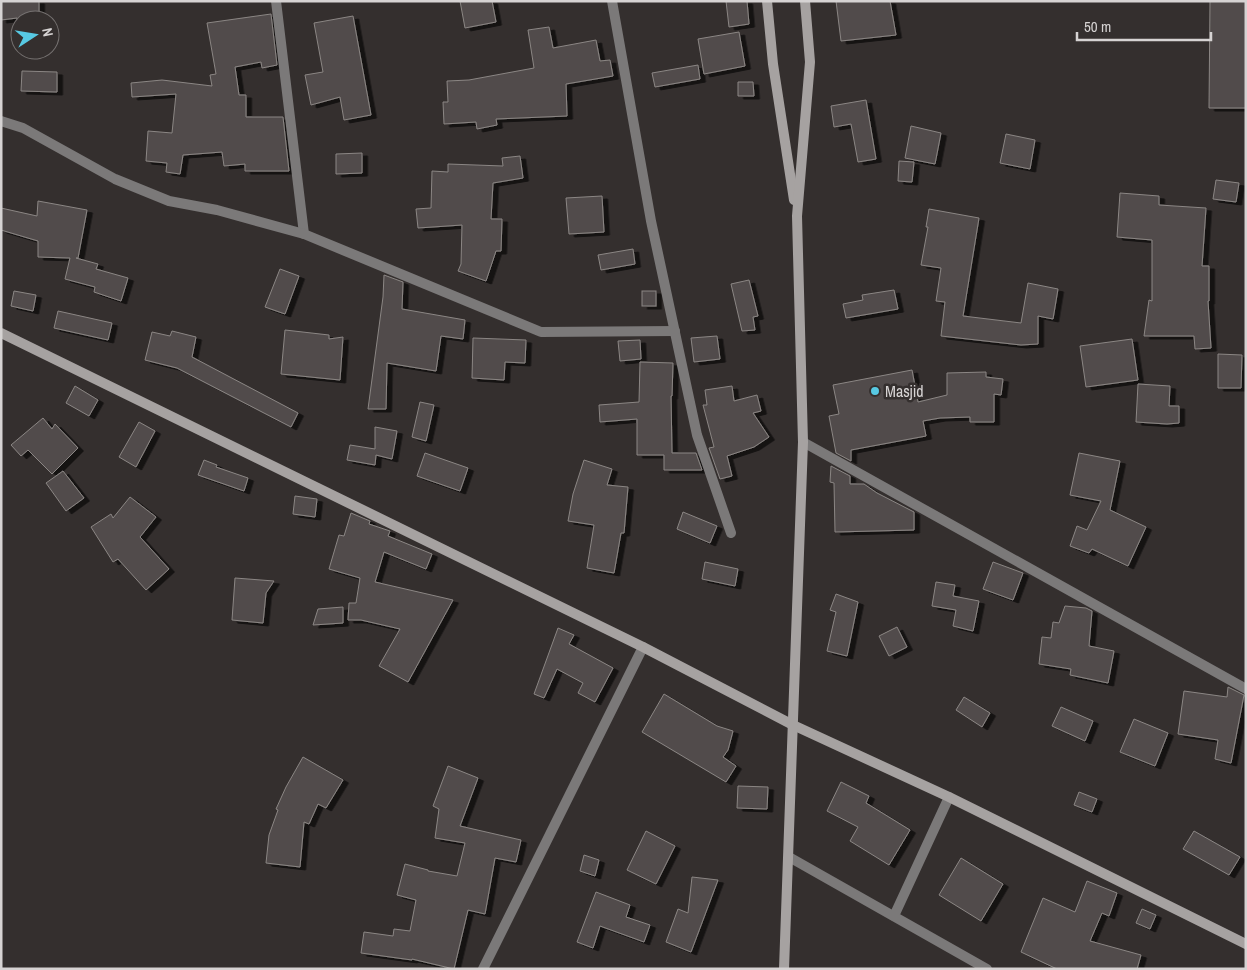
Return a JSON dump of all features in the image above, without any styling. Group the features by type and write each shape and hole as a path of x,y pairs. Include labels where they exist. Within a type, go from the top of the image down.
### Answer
{"main road":[{"path":"766,1 772,64 797,216"},
{"path":"784,969 803,442 797,216 810,62 805,1"},
{"path":"1,333 643,647 793,725 948,797 1246,944"}],"street":[{"path":"276,1 304,234"},
{"path":"612,1 651,221 697,434 731,533"},
{"path":"1,121 24,128 115,179 169,201 217,210 304,234 541,332 674,331"},
{"path":"803,442 1246,689"},
{"path":"483,969 643,647"},
{"path":"894,916 948,797"},
{"path":"788,857 987,969"}],"building":[{"path":"1,1 39,1 39,10 10,10 10,19 1,20"},
{"path":"460,1 492,1 496,22 465,28"},
{"path":"726,1 747,1 749,24 729,27"},
{"path":"836,1 890,1 896,35 841,41"},
{"path":"1210,1 1246,1 1246,108 1209,108"},
{"path":"271,14 277,65 262,68 261,62 235,67 239,95 246,95 246,117 283,117 289,171 245,171 245,164 224,166 222,152 183,155 180,174 166,172 167,163 146,161 148,131 172,133 176,94 132,97 131,83 162,80 212,86 210,75 216,74 207,23"},
{"path":"353,16 371,115 344,120 340,97 311,105 305,75 323,72 314,23"},
{"path":"549,27 553,48 596,40 600,61 610,60 613,76 566,84 567,116 496,119 497,125 477,129 476,122 444,124 443,102 448,102 447,81 469,80 534,68 528,30"},
{"path":"739,32 745,66 704,74 698,39"},
{"path":"698,65 700,79 655,87 652,73"},
{"path":"22,71 57,72 57,92 21,91"},
{"path":"738,82 753,82 754,96 738,96"},
{"path":"866,100 876,159 858,162 851,124 834,127 831,106"},
{"path":"911,126 941,133 935,164 905,158"},
{"path":"1006,134 1035,140 1030,169 1000,163"},
{"path":"362,153 362,173 336,174 336,154"},
{"path":"520,156 523,178 493,183 491,219 502,219 501,251 496,251 486,281 458,271 461,264 462,225 418,228 416,209 431,208 432,171 448,172 448,164 503,166 502,158"},
{"path":"899,161 914,162 912,182 898,181"},
{"path":"1216,180 1239,183 1236,202 1213,199"},
{"path":"1120,193 1159,196 1159,205 1206,208 1202,266 1209,266 1208,301 1211,348 1195,349 1194,336 1144,336 1149,300 1152,301 1152,240 1117,237"},
{"path":"602,196 604,232 569,234 566,198"},
{"path":"38,201 87,210 78,258 76,258 98,264 96,269 128,278 121,301 94,292 95,287 65,279 70,258 38,257 38,241 1,230 1,208 37,216"},
{"path":"929,209 979,218 963,316 1021,323 1028,283 1058,289 1053,319 1038,316 1038,344 1021,345 941,336 945,302 936,301 941,268 921,265 928,227 926,227"},
{"path":"633,249 635,264 601,270 598,255"},
{"path":"280,269 299,276 285,314 265,307"},
{"path":"384,275 403,282 402,309 465,320 463,339 441,336 436,371 387,363 386,409 368,409 383,297"},
{"path":"749,280 758,316 753,317 755,330 742,331 731,284"},
{"path":"894,290 898,309 846,318 843,304 863,300 862,295"},
{"path":"14,291 36,295 33,311 11,306"},
{"path":"642,291 656,291 656,306 642,306"},
{"path":"58,311 112,323 108,340 54,328"},
{"path":"285,330 329,335 329,339 343,337 340,380 281,374"},
{"path":"172,331 196,337 192,357 298,413 291,427 177,368 145,360 152,332 170,336"},
{"path":"717,336 720,359 694,362 691,338"},
{"path":"473,338 526,340 525,363 505,362 504,380 472,378"},
{"path":"1132,339 1138,380 1086,387 1080,346"},
{"path":"640,340 641,359 620,361 618,341"},
{"path":"1218,354 1242,355 1241,388 1218,388"},
{"path":"640,362 673,363 671,396 672,453 696,453 702,470 664,470 664,455 637,455 637,419 600,422 599,405 639,402"},
{"path":"912,370 918,402 947,395 947,373 986,372 986,377 1003,379 1001,395 994,394 994,422 970,422 970,417 940,418 923,421 926,436 851,450 851,461 836,453 829,416 839,414 833,385"},
{"path":"1138,384 1170,386 1169,406 1179,406 1179,423 1136,422"},
{"path":"75,386 98,400 89,416 66,403"},
{"path":"732,386 734,401 757,395 761,411 753,413 769,437 754,447 727,456 732,476 720,479 709,448 714,447 703,405 707,405 705,390"},
{"path":"420,402 434,405 426,441 412,437"},
{"path":"43,418 52,429 55,424 78,448 52,474 28,450 21,456 11,445"},
{"path":"139,422 155,431 136,467 119,457"},
{"path":"375,427 397,431 392,459 376,455 375,465 347,460 350,445 375,449"},
{"path":"425,453 468,468 460,491 417,476"},
{"path":"1079,453 1120,461 1110,510 1146,527 1128,566 1092,549 1089,553 1070,546 1077,526 1087,530 1101,501 1070,495"},
{"path":"204,460 217,465 216,467 248,478 244,491 198,475"},
{"path":"584,460 612,469 607,485 628,487 624,533 621,533 614,573 587,568 594,525 568,521 573,494"},
{"path":"831,466 850,476 850,484 864,484 877,493 914,512 914,530 835,532 834,483 830,482"},
{"path":"63,471 84,498 66,511 46,483"},
{"path":"295,496 317,499 315,517 293,514"},
{"path":"130,497 156,517 140,537 169,569 146,590 118,559 113,562 91,527 111,514 113,518"},
{"path":"683,512 717,526 710,543 677,529"},
{"path":"351,513 370,521 369,524 390,531 388,536 432,554 426,569 384,552 375,582 453,600 408,682 379,666 400,629 361,620 348,620 349,603 356,603 360,578 329,569 339,535 344,536"},
{"path":"705,562 738,569 735,586 702,579"},
{"path":"993,562 1023,573 1013,600 983,589"},
{"path":"235,578 274,581 266,593 263,623 232,620"},
{"path":"936,582 955,585 953,596 979,601 973,631 953,626 956,610 932,606"},
{"path":"836,594 858,602 847,656 827,651 836,612 830,610"},
{"path":"1065,606 1086,608 1092,611 1089,646 1114,651 1108,683 1070,675 1071,669 1039,664 1042,637 1051,638 1053,622 1059,623"},
{"path":"343,607 343,623 313,625 318,609"},
{"path":"897,627 907,647 889,656 879,636"},
{"path":"558,628 574,635 569,644 613,668 595,702 578,693 583,683 557,669 544,698 534,694"},
{"path":"1228,687 1244,695 1231,763 1215,759 1218,740 1178,734 1184,691 1227,697"},
{"path":"664,694 717,726 733,731 728,750 723,757 736,766 726,782 642,732"},
{"path":"964,697 990,713 982,727 956,710"},
{"path":"1061,707 1093,721 1085,741 1052,726"},
{"path":"1134,719 1168,733 1155,766 1120,752"},
{"path":"303,757 343,780 326,808 318,804 309,824 304,822 300,867 266,863 269,835 278,810 276,809"},
{"path":"448,766 478,778 460,826 521,840 516,862 495,858 485,914 468,910 454,969 412,959 361,953 364,932 393,936 394,929 410,931 416,900 397,895 405,864 428,871 457,876 465,843 435,838 439,809 433,806"},
{"path":"841,782 869,796 866,803 910,830 889,865 850,841 858,827 827,811"},
{"path":"738,786 768,787 767,809 737,808"},
{"path":"1079,792 1097,799 1092,812 1074,805"},
{"path":"646,831 675,846 656,884 627,870"},
{"path":"1194,831 1240,857 1229,875 1183,849"},
{"path":"584,855 599,860 595,876 580,871"},
{"path":"961,858 1003,884 981,921 939,895"},
{"path":"692,877 718,880 691,952 666,942 678,909 688,913"},
{"path":"1087,881 1117,893 1109,916 1102,913 1090,941 1141,955 1137,969 1057,969 1021,952 1043,898 1075,912"},
{"path":"596,892 630,905 626,917 650,925 644,942 600,926 593,948 577,942"},
{"path":"1142,909 1156,915 1150,929 1136,923"}],"place":[{"name":"Masjid","path":"875,391"}]}
